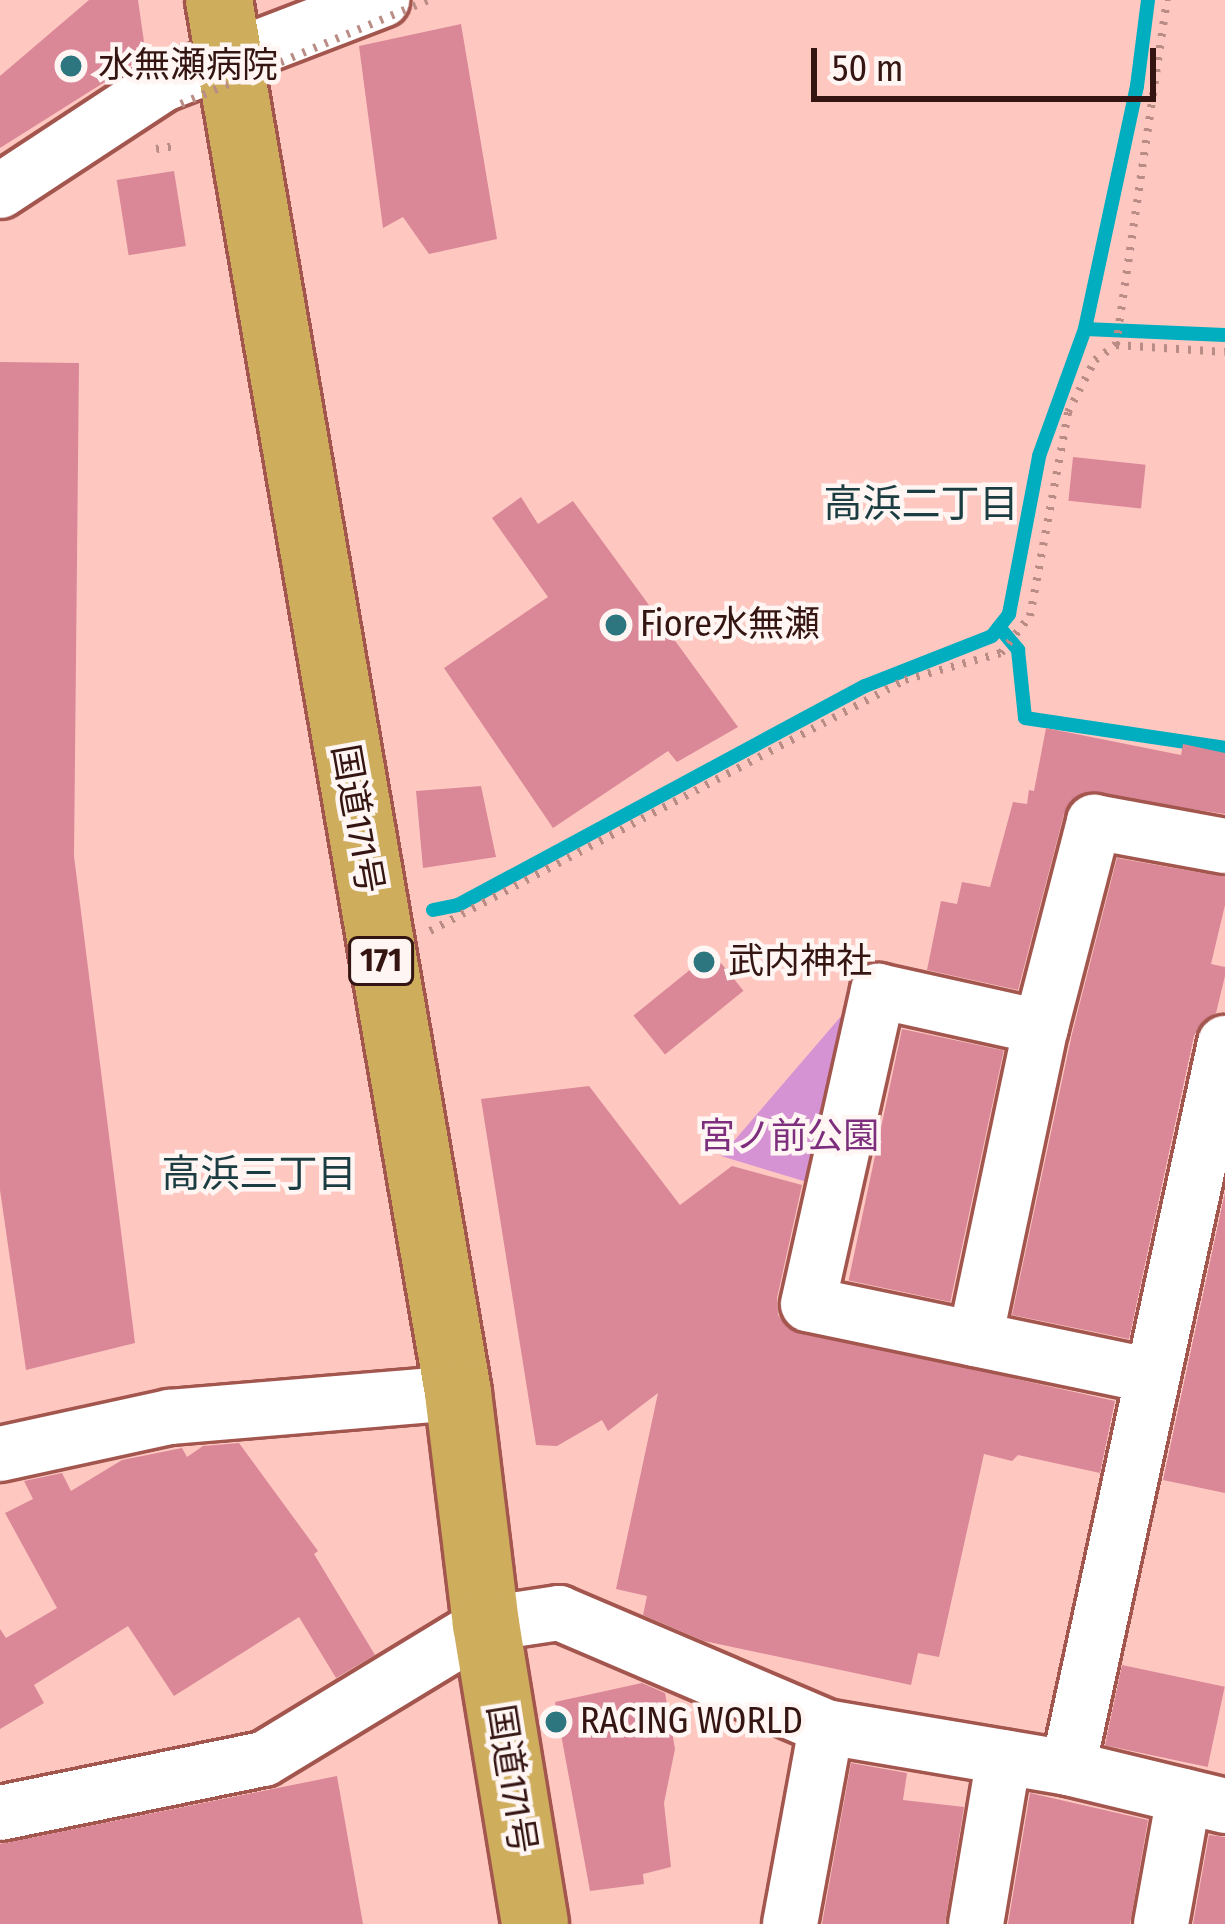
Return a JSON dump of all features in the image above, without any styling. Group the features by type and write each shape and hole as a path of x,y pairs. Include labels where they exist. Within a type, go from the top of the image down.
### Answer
{"highway":[{"name":"国道171号","path":"224,28 458,1393 486,1624 536,1924"}],"street":[{"path":"0,191 163,84 224,28 382,0"},
{"path":"975,1339 1041,1028 1094,822 1225,846"},
{"path":"1041,1028 878,992 808,1304 1152,1376"},
{"path":"1068,1768 1225,1043"},
{"path":"0,1454 170,1417 458,1393"},
{"path":"0,1813 264,1759 486,1624 559,1613 826,1727 1068,1768 1204,1801 1161,1924"},
{"path":"790,1924 826,1727"},
{"path":"976,1924 1004,1757"}],"path":[{"path":"182,104 429,0"},
{"path":"1117,344 1167,0"},
{"path":"381,957 905,680 1001,653 1030,616 1068,412 1095,360 1117,344 1225,352"}],"green space":[{"name":"宮ノ前公園","path":"867,986 817,1185 721,1156"}],"building":[{"name":"水無瀬病院","path":"89,0 138,0 146,56 0,148 0,76"},
{"path":"461,24 497,239 429,254 403,217 383,228 359,46"},
{"path":"174,171 186,246 129,255 117,180"},
{"path":"0,362 79,363 74,856 135,1343 26,1370 0,1190"},
{"path":"1073,457 1146,465 1141,508 1068,501"},
{"path":"521,497 538,524 573,501 738,727 677,762 668,751 553,828 444,668 548,597 492,518"},
{"path":"1046,728 1181,755 1183,744 1225,753 1225,814 1083,793 1064,814 1018,990 927,970 941,901 957,904 962,882 990,887 1013,802 1027,804 1029,790 1034,791"},
{"path":"481,786 496,857 423,868 416,791"},
{"path":"1117,858 1225,877 1225,905 1211,964 1225,967 1225,976 1216,1013 1203,1021 1194,1036 1129,1339 1012,1315 1072,1034"},
{"path":"712,952 743,991 665,1054 634,1016"},
{"path":"902,1029 1004,1051 950,1302 849,1280"},
{"path":"589,1086 680,1205 732,1166 802,1185 777,1298 778,1315 788,1328 1115,1401 1100,1473 1018,1455 1012,1461 984,1454 939,1657 918,1653 911,1685 704,1641 643,1615 647,1596 616,1589 658,1393 608,1431 602,1420 557,1446 536,1445 481,1099"},
{"path":"1225,1192 1225,1493 1163,1480"},
{"path":"239,1443 318,1551 314,1554 375,1655 336,1678 299,1617 174,1696 128,1626 34,1685 44,1703 0,1729 0,1629 6,1638 57,1608 5,1513 33,1499 24,1481 62,1473 71,1491 122,1460 182,1448 187,1457 203,1446"},
{"path":"1122,1665 1225,1687 1208,1767 1105,1745"},
{"path":"642,1683 665,1693 675,1749 664,1803 671,1867 643,1874 644,1884 590,1891 555,1702"},
{"path":"851,1763 907,1773 903,1800 964,1807 945,1924 822,1924"},
{"path":"337,1776 363,1924 0,1924 0,1844"},
{"path":"1030,1793 1148,1820 1130,1924 1008,1924"},
{"path":"1209,1835 1225,1837 1225,1924 1193,1924"}],"waterway":[{"path":"1148,0 1137,86 1085,329 1225,335"},
{"path":"433,910 458,905 865,686 992,636 1009,614 1039,456 1085,329"},
{"path":"999,627 1018,650 1025,718 1225,748"}],"place":[{"name":"水無瀬病院","path":"71,66"},
{"name":"Fiore水無瀬","path":"616,625"},
{"name":"武内神社","path":"704,962"},
{"name":"RACING WORLD","path":"556,1722"}],"district":[{"name":"高浜二丁目","path":"921,504"},
{"name":"高浜三丁目","path":"259,1174"}]}
